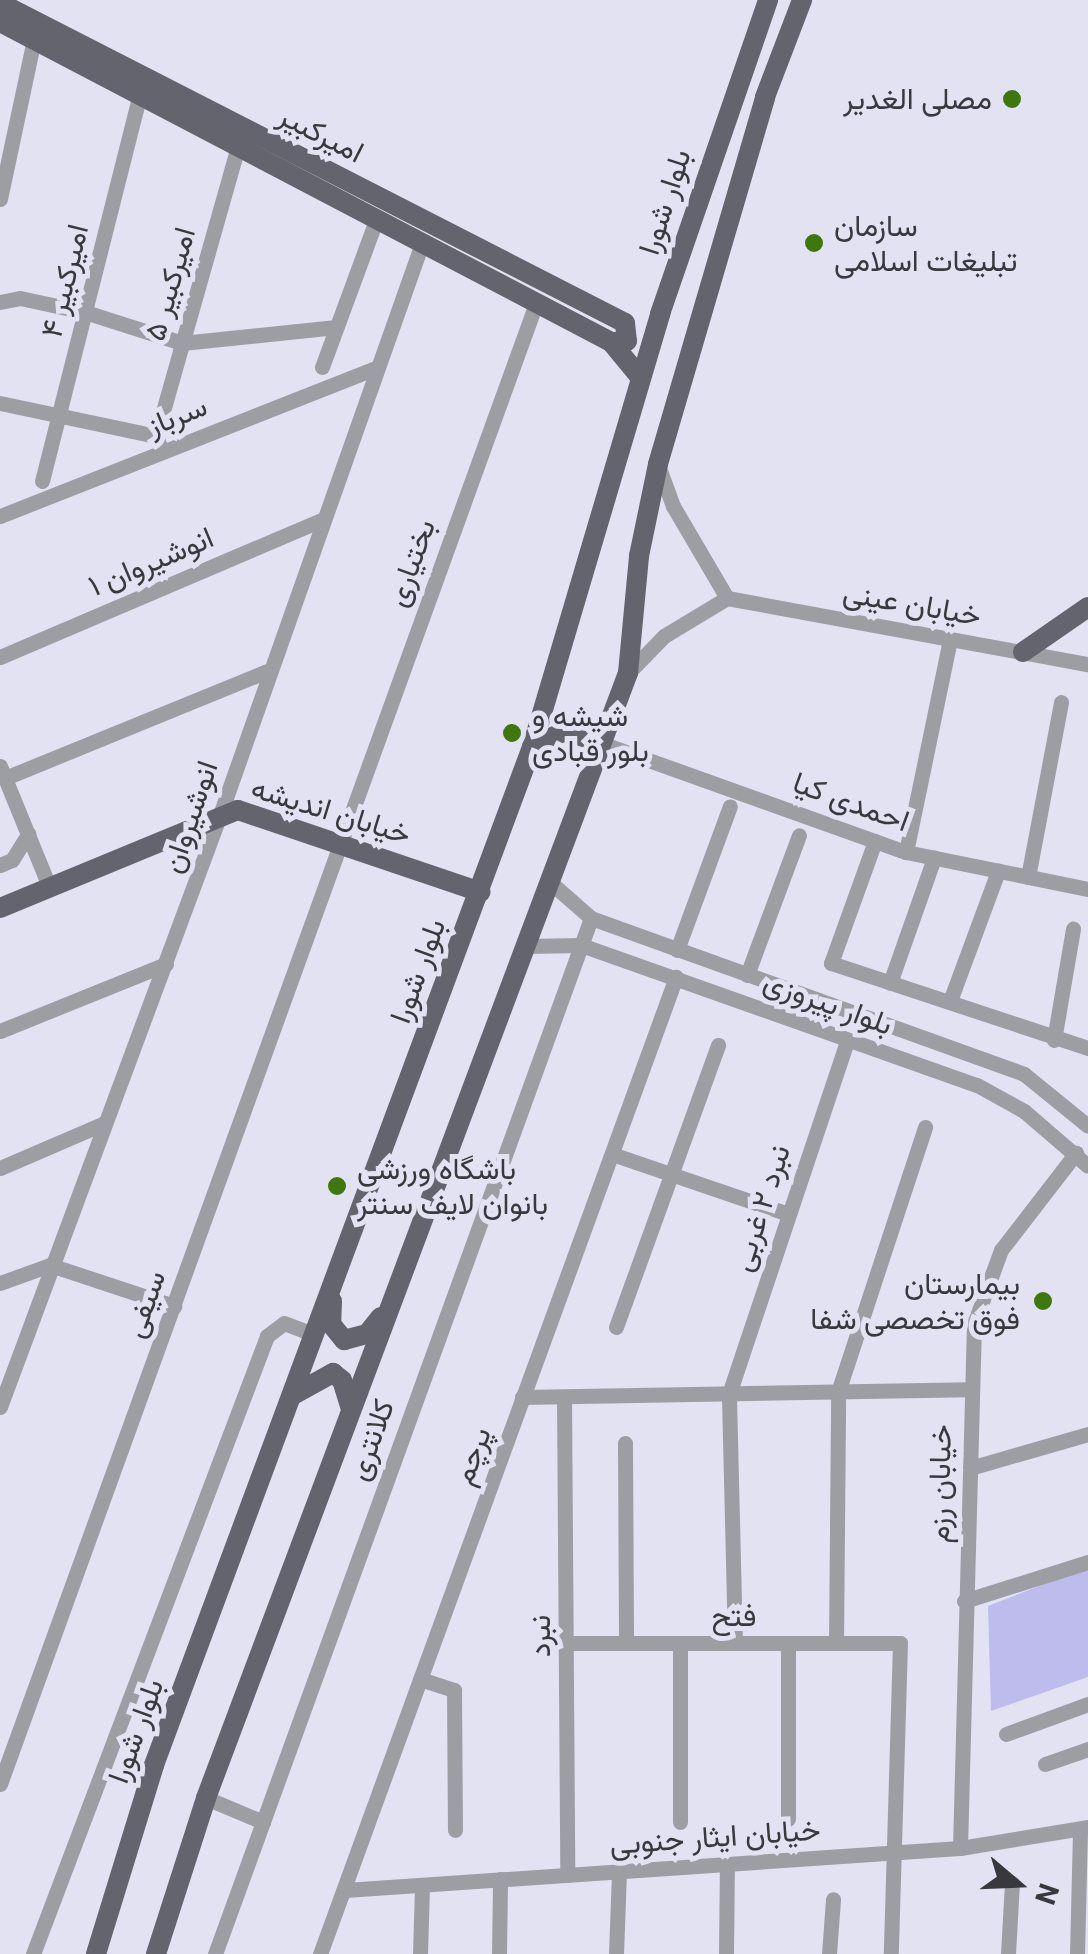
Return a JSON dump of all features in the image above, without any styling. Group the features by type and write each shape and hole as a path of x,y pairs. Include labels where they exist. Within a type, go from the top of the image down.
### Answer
{"main road":[{"name":"بلوار شورا","path":"96,1954 154,1765 532,746 640,377 768,0"},
{"path":"156,1954 206,1798 628,673 639,556 658,464 765,97 802,0"},
{"name":"امیرکبیر","path":"1,11 34,40 611,342"},
{"name":"امیرکبیر","path":"1,11 614,318"},
{"path":"614,318 660,314"},
{"path":"611,342 621,344 630,335 614,318"},
{"path":"611,342 640,377"},
{"path":"1023,652 1088,607"},
{"path":"532,746 565,731 601,743"},
{"name":"خیابان اندیشه","path":"0,908 221,812 238,810 480,892"},
{"path":"334,1284 331,1324 344,1340 366,1334 386,1312"},
{"path":"292,1396 333,1373 342,1380 350,1409"}],"street":[{"path":"0,199 34,40"},
{"name":"امیرکبیر ۴","path":"42,481 140,95"},
{"name":"امیرکبیر ۵","path":"159,444 182,342 238,146"},
{"path":"322,368 376,220"},
{"name":"انوشیروان","path":"0,1407 102,1124 166,964 374,368 422,243"},
{"path":"0,302 20,298 85,312 182,342 336,327"},
{"name":"بختیاری","path":"341,842 536,303"},
{"name":"سرباز","path":"0,516 159,444 374,368"},
{"path":"0,404 159,444"},
{"path":"628,673 664,636 727,598 673,506 658,464"},
{"name":"انوشیروان ۱","path":"0,657 323,519"},
{"name":"خیابان عینی","path":"727,598 1088,664"},
{"path":"906,852 950,638"},
{"path":"49,886 3,772 270,670"},
{"path":"1028,877 1062,702"},
{"name":"احمدی کیا","path":"601,743 906,852 1088,889"},
{"path":"678,950 730,806"},
{"path":"0,866 12,860 28,834"},
{"path":"747,975 799,835"},
{"path":"875,841 831,963 950,1000 1054,1040 1088,1048"},
{"name":"سیفی","path":"0,1784 4,1762 341,842"},
{"path":"890,983 934,858"},
{"path":"950,1000 998,871"},
{"name":"بلوار پیروزی","path":"551,883 590,918 1024,1074 1088,1126"},
{"name":"کلانتری","path":"215,1954 590,918"},
{"path":"1054,1040 1074,929"},
{"name":"بلوار پیروزی","path":"527,946 581,945 977,1085 1076,1153 1088,1166"},
{"path":"0,1031 166,964"},
{"name":"پرچم","path":"320,1954 676,977"},
{"name":"نبرد ۲ غربی","path":"735,1643 729,1394 847,1041"},
{"path":"616,1327 718,1045"},
{"path":"0,1168 102,1124"},
{"path":"836,1643 838,1392 925,1127"},
{"name":"خیابان رزم","path":"960,1848 970,1468 968,1389 974,1324 1000,1250 1076,1153"},
{"path":"612,1154 788,1214"},
{"path":"0,1282 50,1266 174,1306"},
{"path":"33,1954 266,1336 284,1323 315,1334"},
{"path":"522,1397 968,1389"},
{"name":"نبرد","path":"564,1397 568,1875"},
{"path":"970,1468 1088,1434"},
{"path":"625,1443 626,1643"},
{"path":"964,1601 1088,1562"},
{"name":"فتح","path":"568,1643 900,1644 893,1852"},
{"path":"680,1643 680,1822"},
{"path":"788,1643 788,1819"},
{"path":"420,1679 454,1690 455,1830"},
{"path":"1006,1734 1088,1704"},
{"path":"1046,1764 1088,1749"},
{"path":"206,1798 262,1822"},
{"path":"1078,1954 1084,1828"},
{"name":"خیابان ایثار جنوبی","path":"344,1890 960,1848 1084,1828"},
{"path":"891,1954 893,1852"},
{"path":"726,1954 727,1864"},
{"path":"616,1954 618,1871"},
{"path":"499,1954 500,1879"},
{"path":"1008,1954 1012,1883"},
{"path":"420,1954 422,1885"},
{"path":"829,1954 833,1899"}],"shaded area":[{"path":"1088,1567 1088,1677 991,1711 988,1606"}],"place":[{"name":"مصلی الغدیر","path":"1012,99"},
{"name":"سازمان تبلیغات اسلامی","path":"814,243"},
{"name":"شیشه و بلور قبادی","path":"512,733"},
{"name":"باشگاه ورزشی بانوان لایف سنتر","path":"337,1186"},
{"name":"بیمارستان فوق تخصصی شفا","path":"1043,1301"}]}
